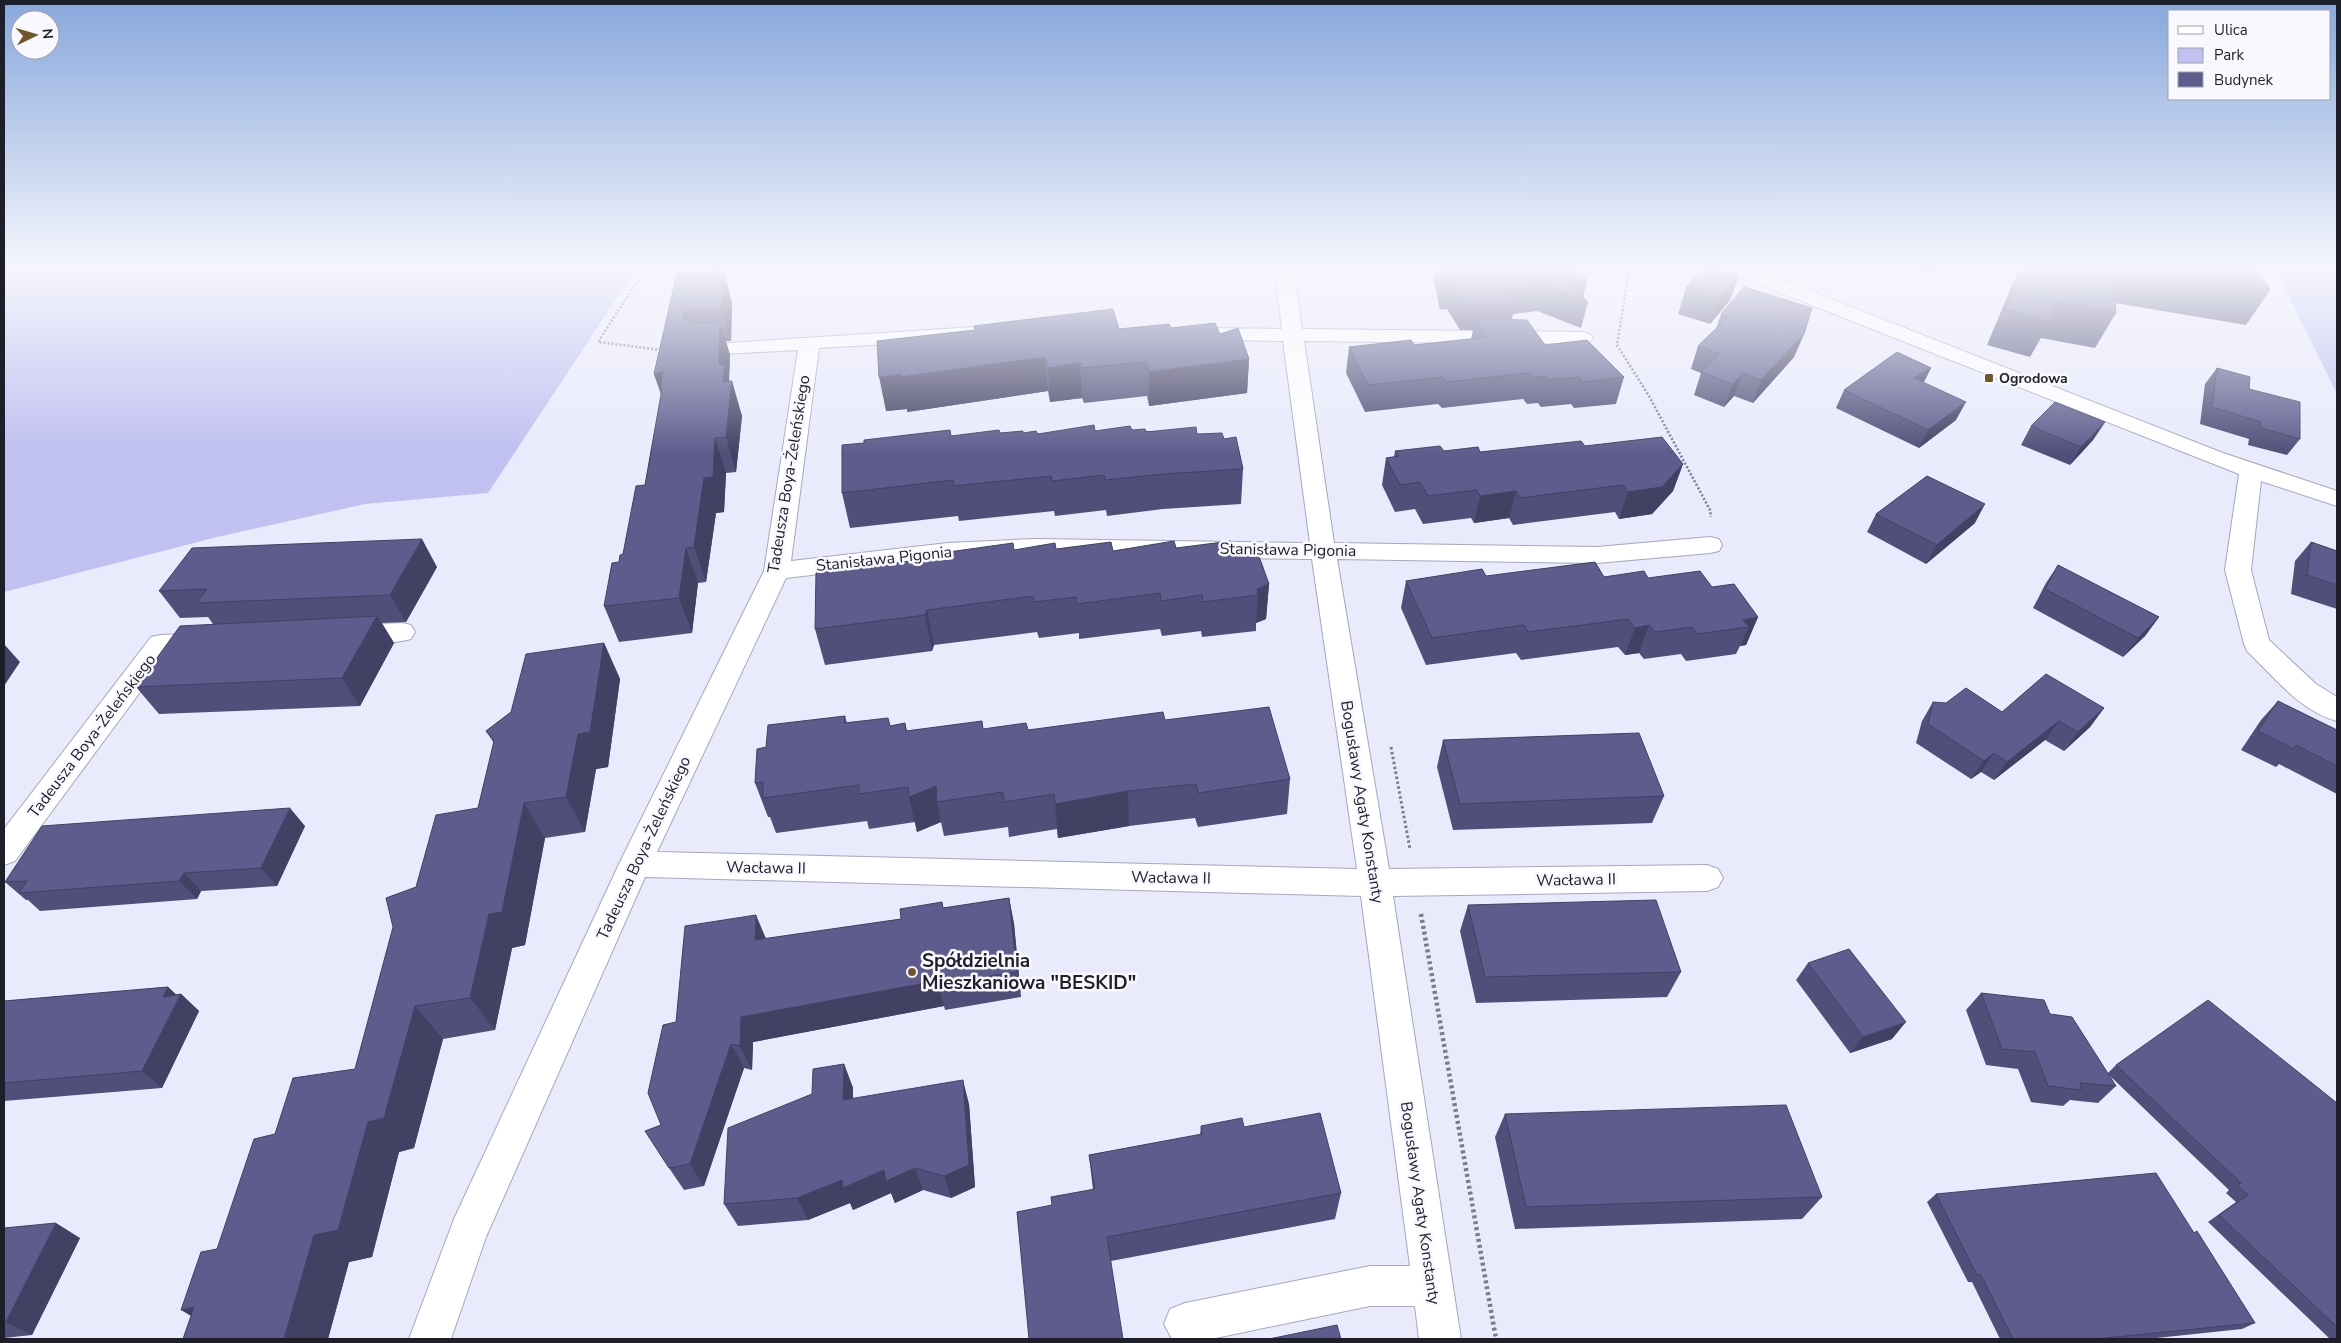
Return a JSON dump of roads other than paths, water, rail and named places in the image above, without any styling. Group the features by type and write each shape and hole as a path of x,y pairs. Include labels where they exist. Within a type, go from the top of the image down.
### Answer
{"street":[{"name":"Bogusławy Agaty Konstanty","path":"1292,329 1323,550 1375,883 1440,1339"},
{"path":"1889,329 2251,471 2337,499"},
{"path":"704,348 809,344 922,335 996,332"},
{"path":"1179,334 1583,338"},
{"name":"Tadeusza Boya-Żeleńskiego","path":"430,1339 468,1233 635,864 777,571 809,344"},
{"path":"2251,471 2238,570 2257,644 2306,691 2337,711"},
{"name":"Stanisława Pigonia","path":"777,571 948,551 1035,547 1598,555 1711,533"},
{"path":"325,636 402,632"},
{"name":"Tadeusza Boya-Żeleńskiego","path":"4,852 162,644 229,641"},
{"name":"Wacława II","path":"635,864 1375,883 1707,878"},
{"path":"1185,1324 1370,1286 1432,1286"}],"place":[{"name":"Ogrodowa","path":"1989,378"},
{"name":"Spółdzielnia Mieszkaniowa \"BESKID\"","path":"912,972"}]}
